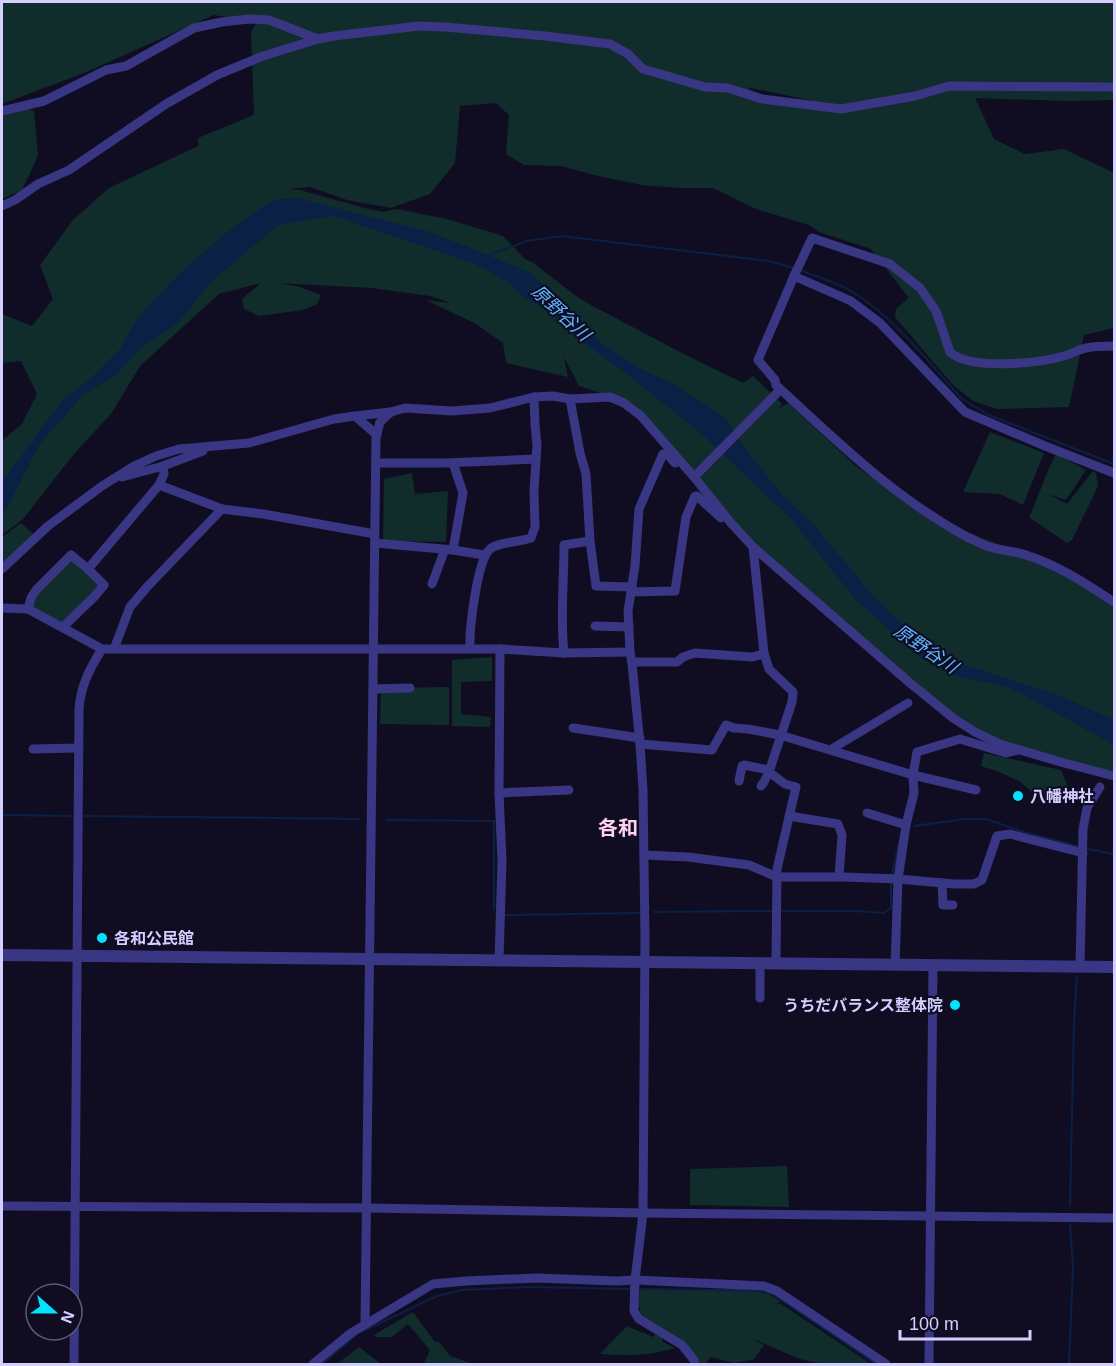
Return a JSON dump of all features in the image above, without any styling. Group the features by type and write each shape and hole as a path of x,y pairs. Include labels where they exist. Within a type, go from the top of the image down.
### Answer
{"street":[{"path":"2,111 44,101 106,70 126,66 194,28 249,19 269,20 318,39"},
{"path":"2,206 38,184 69,170 166,104 217,75 263,56 318,39 419,26 610,44 628,54 643,69 705,87 728,88 762,99 841,109 915,96 949,86 1114,87"},
{"path":"1114,346 1085,348 1064,356 1000,364 954,356 950,352 936,311 920,288 890,264 812,238 758,360 775,380 780,390 866,468 933,517 990,547 1024,554 1059,567 1114,602"},
{"path":"794,276 851,301 880,323 965,412 1114,473"},
{"path":"695,1365 694,1360 682,1345 639,1319 634,1311 635,1280 643,1213 645,962 640,741 628,611 639,509 663,454 668,456 690,478 697,474 780,390"},
{"path":"2,569 48,526 110,481 134,466 179,449 249,443 334,419 391,412 405,408 452,411 490,408 534,397 553,396 570,399 610,397 624,403 641,416 697,474 730,523 753,547 953,718 999,744 1114,776"},
{"path":"470,650 469,634 484,555 492,547 531,538 535,527 537,445 534,397"},
{"path":"570,399 586,474 590,541 596,586 675,591 686,517 695,496 730,523"},
{"path":"365,1324 377,435 380,422 391,412"},
{"path":"355,416 377,435"},
{"path":"110,481 163,466 217,446"},
{"path":"377,463 453,463 536,459"},
{"path":"432,584 449,549 462,493 453,463"},
{"path":"88,569 159,485 164,474 163,466"},
{"path":"159,485 222,509 281,518 375,539 484,555"},
{"path":"114,649 130,607 222,509"},
{"path":"564,653 561,635 564,545 590,541"},
{"path":"753,547 764,654 769,669 793,692 792,702 769,771 760,786"},
{"path":"28,609 30,598 36,590 71,555 104,585 63,627"},
{"path":"2,608 28,609 102,649 500,650 631,657 677,662 695,653 752,657 764,654"},
{"path":"595,626 629,627"},
{"path":"74,1365 80,697 87,673 102,649"},
{"path":"499,960 500,650"},
{"path":"373,689 410,688"},
{"path":"830,750 908,703"},
{"path":"573,728 640,741 712,750 726,725 780,735 913,775 976,790"},
{"path":"896,964 898,879 906,825 914,793 913,775 917,752 960,739 1006,753 1020,750"},
{"path":"33,749 79,748"},
{"path":"739,781 744,765 769,771 785,783 796,787 777,869 776,963"},
{"path":"1080,967 1083,829 1087,808 1100,787"},
{"path":"499,793 569,790"},
{"path":"867,813 906,825"},
{"path":"789,816 838,824 842,835 839,877"},
{"path":"644,855 688,857 749,865 777,877 898,879 974,884 982,880 997,836 1003,834 1083,853"},
{"path":"942,883 943,905 953,905"},
{"path":"2,955 1114,967"},
{"path":"760,963 760,998"},
{"path":"929,1365 933,965"},
{"path":"2,1206 367,1208 1114,1218"},
{"path":"313,1365 351,1333 433,1284 536,1278 764,1286 783,1295 886,1365"}],"green space":[{"path":"2,2 1114,2 1114,100 975,98 994,139 1025,154 1064,149 1114,173 1114,328 1084,335 1069,407 997,409 973,401 952,384 895,317 896,309 909,298 871,249 819,232 809,225 756,209 713,188 642,185 561,166 524,165 506,154 509,115 496,103 460,106 455,163 430,194 391,208 347,200 310,187 288,189 300,190 383,212 397,209 447,219 503,236 525,259 591,305 743,383 753,376 782,404 778,409 788,403 858,468 946,524 1024,554 1114,604 1114,773 983,736 943,710 753,547 643,413 632,403 579,386 564,357 568,377 506,363 503,343 476,324 426,300 451,303 430,296 372,288 277,283 297,286 321,295 317,304 303,310 259,316 244,309 242,299 261,283 219,294 140,366 111,414 73,455 23,519 2,535 2,442 22,424 37,394 21,361 2,363 2,314 32,326 53,299 40,265 73,220 109,188 198,146 198,138 254,115 251,32 257,22 214,15 84,73 2,104","holes":["746,87 814,101 778,98 760,94"]},
{"path":"22,107 34,111 38,156 22,190 2,199 2,110"},
{"path":"990,432 1044,453 1023,505 1000,494 963,492"},
{"path":"1056,454 1086,470 1066,500 1048,494 1067,504 1093,471 1096,473 1098,486 1072,540 1067,543 1029,517"},
{"path":"412,473 415,494 448,491 446,542 383,541 384,479"},
{"path":"21,523 34,535 2,564 2,537"},
{"path":"71,558 102,585 62,625 31,608 32,599"},
{"path":"492,657 492,681 461,682 461,714 491,717 490,727 452,726 452,660"},
{"path":"449,687 449,725 380,724 381,688"},
{"path":"984,753 1061,770 1069,789 1039,798 1019,781 981,766"},
{"path":"787,1166 789,1207 690,1205 690,1169"},
{"path":"640,1289 764,1291 781,1302 775,1303 781,1304 871,1364 822,1364 800,1359 751,1338 764,1345 754,1359 735,1363 710,1357 707,1364 700,1364 661,1334 663,1342 675,1348 638,1355 600,1354 627,1326 653,1337 660,1329 641,1313"},
{"path":"413,1312 434,1341 439,1342 450,1356 474,1364 424,1364 430,1350 408,1324 392,1337 374,1335"},
{"path":"359,1347 381,1364 337,1364"}],"water":[{"name":"原野谷川","path":"296,198 427,231 529,272 556,296 600,342 639,368 673,384 724,417 750,455 782,494 813,524 875,598 915,636 962,664 1061,696 1114,720 1114,745 1009,687 956,676 921,658 855,599 793,521 706,438 543,308 522,296 508,282 475,264 334,216 278,225 211,282 178,323 142,347 114,377 84,394 39,445 8,506 2,512 2,480 64,398 89,380 120,349 138,317 180,273 226,233 273,200"}],"waterway":[{"path":"487,256 527,241 562,236 769,261 794,268"},
{"path":"799,270 841,286 869,303 898,328 962,399 989,415 1114,464"},
{"path":"2,815 72,816"},
{"path":"85,816 359,819"},
{"path":"914,826 965,819 986,819 1077,846"},
{"path":"386,820 494,821 494,910"},
{"path":"892,875 899,842"},
{"path":"1088,849 1114,854"},
{"path":"783,911 884,913 891,908 891,884"},
{"path":"654,912 772,911"},
{"path":"504,915 639,913"},
{"path":"1070,1206 1077,977"},
{"path":"1069,1364 1073,1267 1070,1225"},
{"path":"361,1332 437,1296 462,1290 528,1287 631,1289"},
{"path":"637,1289 757,1291 772,1294 876,1364"},
{"path":"322,1364 356,1335"}],"place":[{"name":"八幡神社","path":"1018,796"},
{"name":"各和公民館","path":"102,938"},
{"name":"うちだバランス整体院","path":"955,1005"}],"district":[{"name":"各和","path":"618,828"}]}
